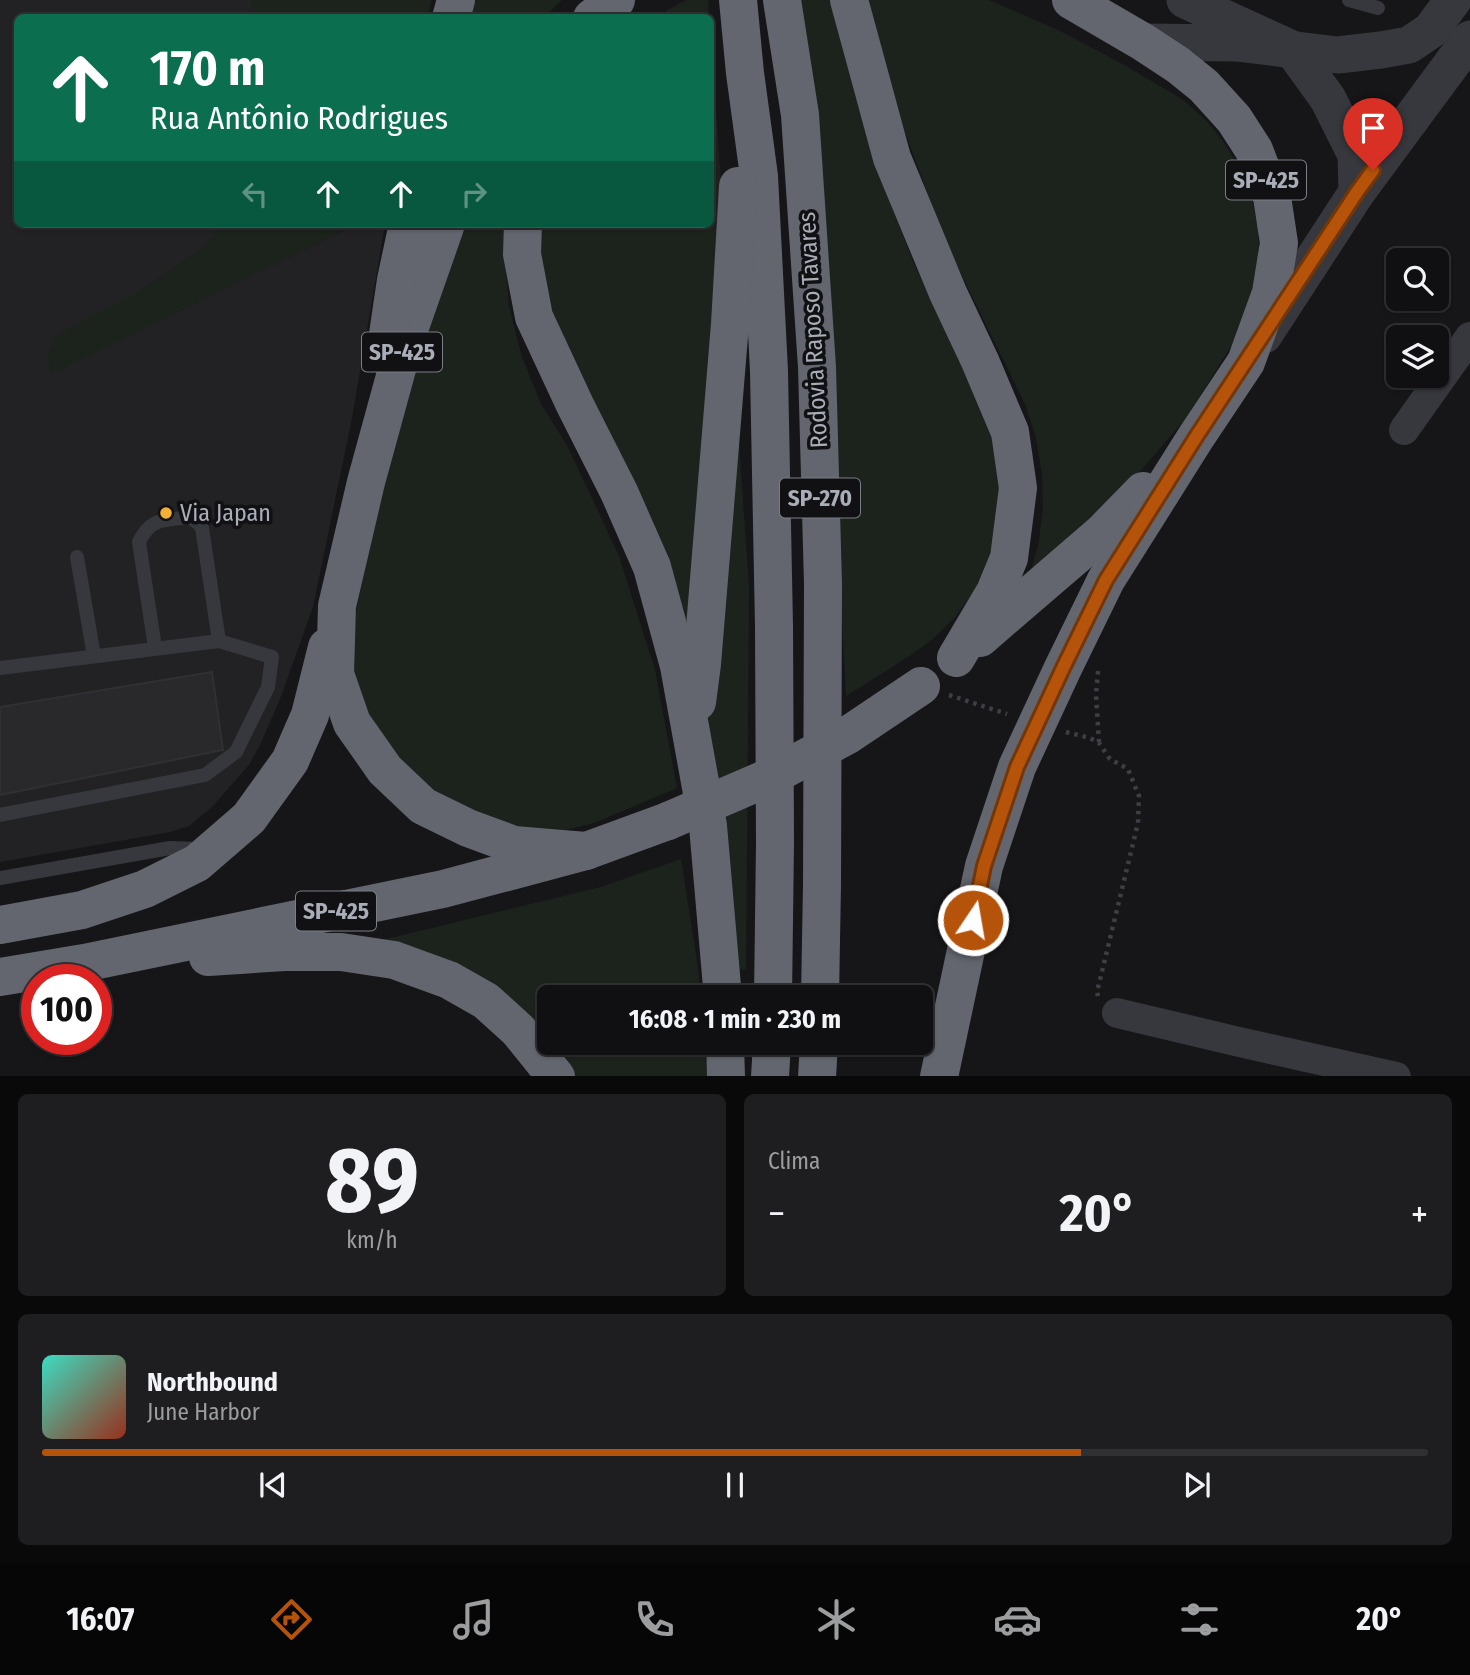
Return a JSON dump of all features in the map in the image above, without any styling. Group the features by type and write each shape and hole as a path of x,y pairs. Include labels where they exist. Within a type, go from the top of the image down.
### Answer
{"highway":[{"path":"597,14 616,0"},
{"path":"617,14 629,0"},
{"name":"Rodovia Raposo Tavares","path":"738,0 759,176 769,371 774,639 773,985"},
{"name":"Rodovia Raposo Tavares","path":"782,0 800,115 817,367 822,584 820,985"},
{"path":"849,0 892,158 947,293 1010,432 1018,488 1009,558 995,592 956,658"},
{"name":"SP-425","path":"0,977 84,963 443,889 586,851 668,821 771,777 848,735 922,686 1102,533 1196,437 1246,362 1271,293 1279,243 1272,197 1254,150 1234,119 1204,86 1178,65 1071,0"},
{"path":"692,737 702,664 730,324 745,73"},
{"path":"366,482 396,280 407,228"},
{"name":"SP-425","path":"0,925 82,910 145,889 197,863 249,818 290,761 310,715 366,482 403,347 445,228"},
{"path":"523,228 522,254 534,317 619,492 652,567 679,666 708,826 722,985"},
{"path":"939,1076 984,866 1017,767 1106,580 1196,437"},
{"path":"337,606 335,674 352,723 385,770 424,806 468,828 514,845 586,851"},
{"name":"SP-425","path":"84,963 296,952 341,952 394,960 449,980 486,1001 518,1030 556,1076"},
{"path":"725,1055 726,1076"},
{"path":"770,1076 771,1055"},
{"path":"817,1076 818,1055"}],"street":[{"path":"1185,0 1292,49 1328,99 1356,155 1357,192"},
{"path":"1143,42 1236,43 1338,55 1409,45 1430,30 1453,0"},
{"path":"1246,362 1357,192 1470,39"},
{"path":"1404,430 1470,337"},
{"path":"1117,1013 1396,1076"}],"lane":[{"path":"1349,0 1378,8"},
{"path":"155,648 139,542 145,530 152,524 189,517 202,528 219,640"},
{"path":"77,557 93,656"},
{"path":"0,668 219,640 272,657 268,687 236,752 205,775 0,815"},
{"path":"0,877 170,848 212,850"}],"path":[{"path":"922,686 1037,724 1090,738 1099,743 1110,759 1128,769 1139,796 1138,823 1097,992 1104,1007 1117,1013"}],"shaded area":[{"name":"Via Japan","path":"0,0 253,0 251,14 14,14 14,228 215,228 214,235 204,247 139,292 50,374 350,228 384,228 352,418 313,607 280,699 249,765 212,807 189,826 170,832 0,862"},
{"path":"253,0 431,0 429,14 251,14"},
{"path":"474,0 562,0 547,14 471,14"},
{"path":"687,0 708,0 709,14 662,14"},
{"path":"797,0 830,0 855,96 884,187 914,264 991,426 1002,506 988,563 974,591 956,616 934,638 908,657 846,696 823,255"},
{"path":"868,0 989,0 1058,30 1182,99 1206,120 1241,171 1252,200 1258,230 1259,261 1246,322 1186,418 1112,504 1028,580 1038,546 1043,510 1042,474 1036,438 1025,404 944,239 894,101"},
{"path":"714,80 749,587 746,969 738,970 713,763 562,353 539,260 540,228 714,228"},
{"path":"214,228 350,228 50,375 48,354 55,336 139,292 204,247 213,235"},
{"path":"465,228 508,228 505,256 509,307 522,357 541,404 568,447 619,556 655,670 677,788 594,823 565,830 477,824 383,753 352,669 356,613 382,484 441,286"},
{"path":"681,859 700,985 537,985 537,1055 366,944 601,887"},
{"path":"538,1055 705,1055 707,1076 570,1076"}],"building":[{"path":"212,672 223,750 0,795 0,707"}],"place":[{"name":"Via Japan","path":"166,513"}],"route":[{"path":"973,920 984,866 1017,767 1106,580 1196,437 1373,170"}]}
